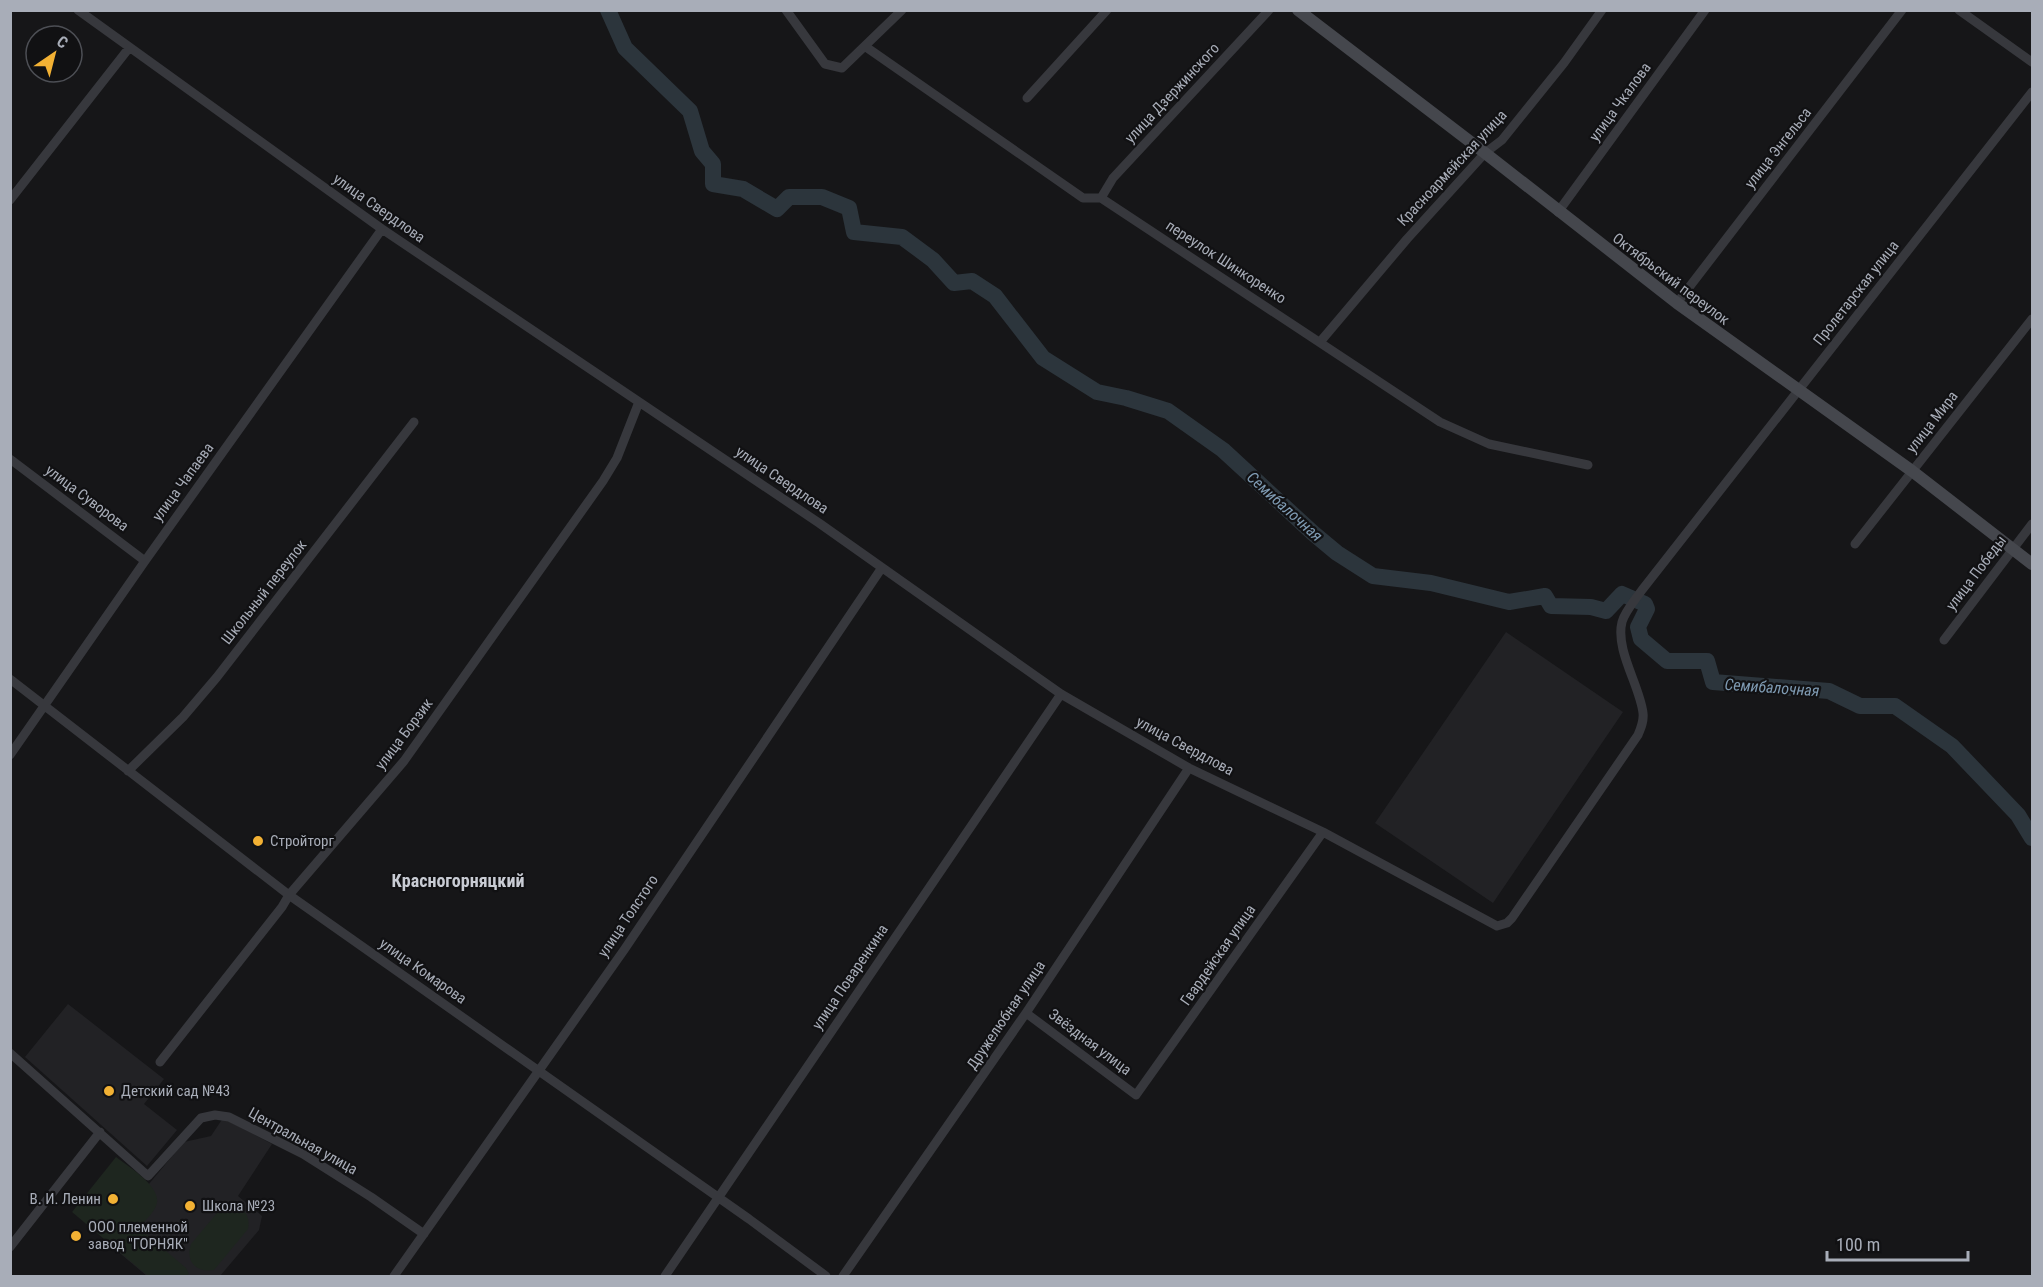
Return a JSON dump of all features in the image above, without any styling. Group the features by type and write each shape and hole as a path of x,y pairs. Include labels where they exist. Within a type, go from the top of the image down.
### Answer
{"street":[{"name":"улица Свердлова","path":"78,10 382,229 819,523 1061,694 1189,768 1323,832 1497,926"},
{"path":"786,10 825,64 842,69 902,10"},
{"path":"1027,98 1107,10"},
{"name":"улица Дзержинского","path":"1101,198 1113,178 1269,10"},
{"name":"Октябрьский переулок","path":"1298,10 1677,303 1912,471 2032,564"},
{"name":"Красноармейская улица","path":"1320,342 1407,239 1485,153 1502,140 1564,63 1602,10"},
{"name":"улица Чкалова","path":"1558,212 1705,10"},
{"name":"улица Энгельса","path":"1677,303 1902,10"},
{"path":"1959,10 2032,62"},
{"name":"переулок Шинкоренко","path":"866,47 1083,198 1101,198 1440,422 1489,444 1588,465"},
{"path":"10,200 129,48"},
{"name":"Пролетарская улица","path":"1497,926 1508,923 1512,918 1638,735 1643,711 1621,632 1622,623 1633,604 1703,511 2032,92"},
{"name":"улица Чапаева","path":"10,755 43,705 382,229"},
{"name":"улица Мира","path":"1855,544 2032,319"},
{"name":"улица Борзик","path":"160,1062 289,895 393,775 444,706 603,481 617,458 639,402"},
{"name":"Школьный переулок","path":"128,771 206,692 414,422"},
{"name":"улица Суворова","path":"10,459 146,561"},
{"name":"улица Победы","path":"1944,640 2032,524"},
{"name":"улица Толстого","path":"394,1276 624,950 881,569"},
{"name":"улица Комарова","path":"10,679 289,895 826,1276"},
{"name":"улица Поваренкина","path":"665,1276 1061,694"},
{"name":"Дружелюбная улица","path":"843,1276 1026,1013 1189,768"},
{"name":"Гвардейская улица","path":"1136,1095 1323,832"},
{"name":"Звёздная улица","path":"1026,1013 1136,1095"},
{"name":"Центральная улица","path":"10,1053 148,1176 201,1118 215,1115 229,1117 303,1154 424,1234"},
{"path":"10,1247 100,1132"}],"shaded area":[{"path":"1506,632 1623,712 1493,903 1375,823"},
{"name":"Детский сад №43","path":"68,1004 164,1079 144,1104 177,1130 147,1166 25,1057"},
{"name":"Школа №23","path":"223,1118 272,1144 238,1196 262,1216 259,1230 220,1276 147,1276 103,1239 184,1142 211,1136"},
{"path":"116,1157 144,1178 155,1192 156,1206 139,1228 186,1268 189,1274 186,1276 148,1276 72,1212"},
{"path":"228,1205 237,1207 247,1215 248,1229 214,1270 197,1268 190,1256 191,1244 222,1207"}],"waterway":[{"name":"Семибалочная","path":"608,10 625,48 690,111 702,151 713,164 713,184 743,189 777,209 789,197 822,197 849,208 854,232 902,237 933,260 954,283 972,281 995,296 1043,358 1097,392 1168,411 1223,450 1337,553 1373,576 1431,583 1509,602 1545,596 1551,606 1591,607 1606,611 1622,594 1645,604 1647,609 1638,627 1641,639 1667,661 1707,661 1713,682 1829,691 1860,706 1895,706 1952,746 2018,815 2032,838"}],"place":[{"name":"Стройторг","path":"258,841"},
{"name":"Детский сад №43","path":"109,1091"},
{"name":"В. И. Ленин","path":"113,1199"},
{"name":"Школа №23","path":"190,1206"},
{"name":"ООО племенной завод \"ГОРНЯК\"","path":"76,1236"}],"district":[{"name":"Красногорняцкий","path":"458,881"}]}
